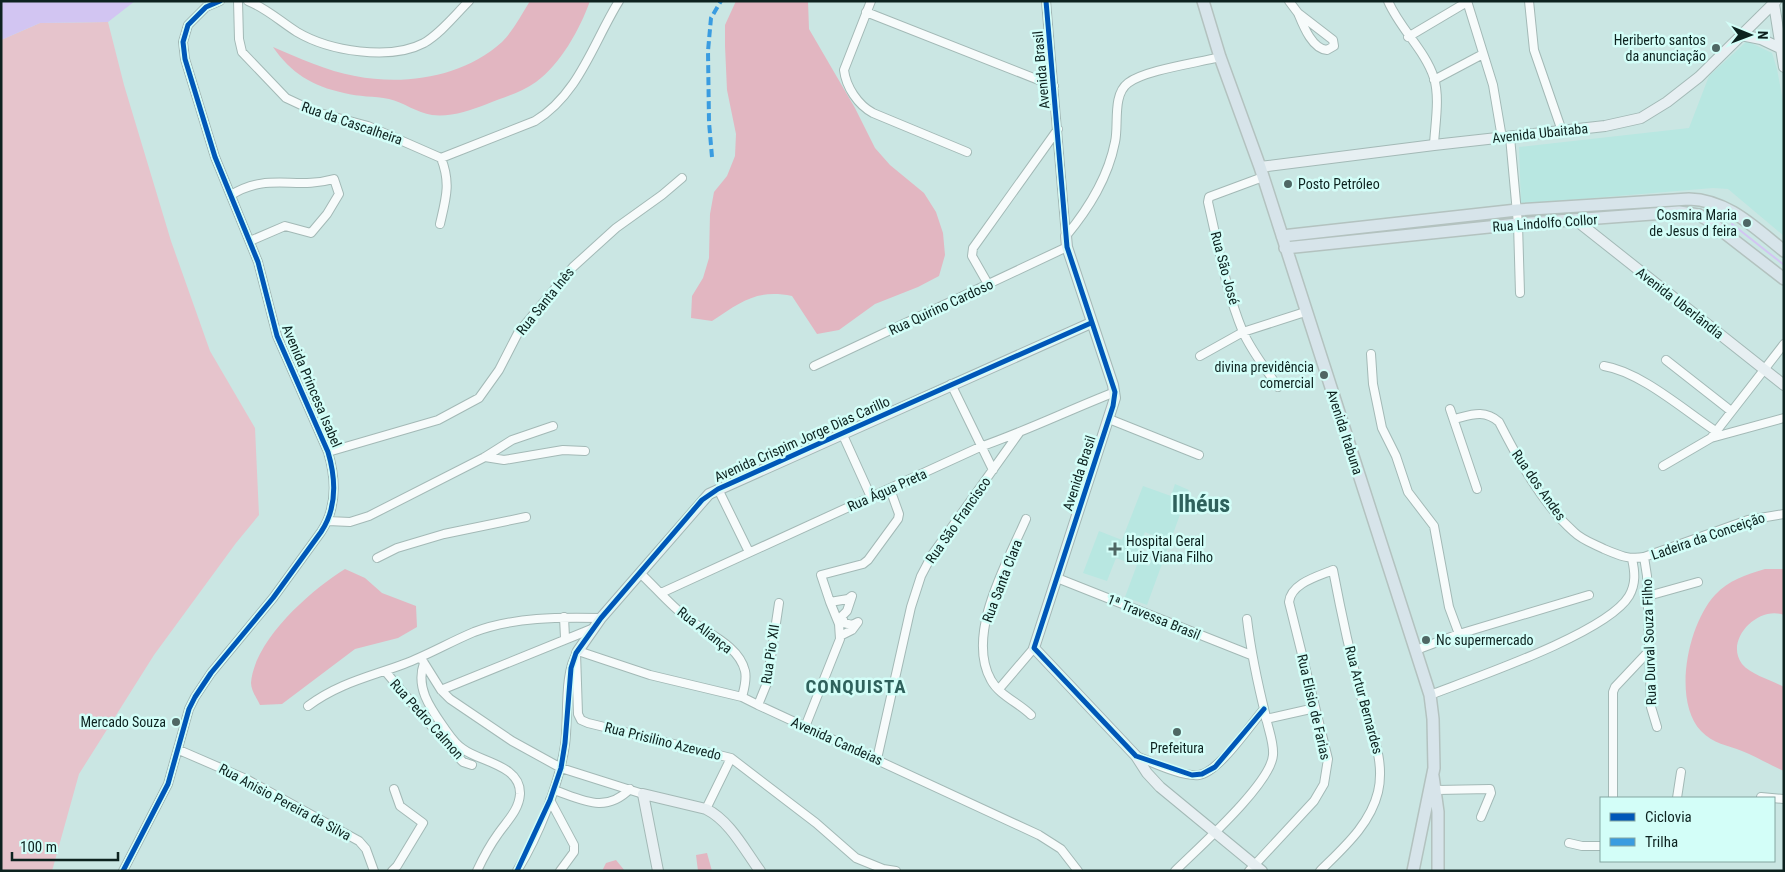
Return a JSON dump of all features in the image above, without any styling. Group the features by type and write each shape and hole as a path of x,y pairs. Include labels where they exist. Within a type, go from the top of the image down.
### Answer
{"main road":[{"name":"Avenida Itabuna","path":"1203,1 1220,57 1286,248 1305,312 1430,695 1434,719 1433,774 1413,871"},
{"name":"Rua Lindolfo Collor","path":"1282,236 1517,210 1704,199 1733,211 1784,251"},
{"name":"Rua Lindolfo Collor","path":"1286,248 1518,224 1679,212 1699,215 1784,278"},
{"path":"1433,774 1437,790 1438,871"},
{"path":"1421,829 1438,831"}],"street":[{"name":"Avenida Princesa Isabel","path":"123,871 168,784 194,697 211,673 273,598 328,521 332,508 334,486 328,452 277,336 258,262 206,132 185,59 183,42 185,32 194,17 206,7 220,1"},
{"name":"Rua da Cascalheira","path":"238,1 239,39 242,52 286,98 316,112 368,126 441,158"},
{"path":"248,1 312,39 354,51 374,52 411,49 425,42 469,1"},
{"path":"871,1 844,70 845,79 866,109 967,152"},
{"name":"Avenida Brasil","path":"1034,648 1109,419 1115,392 1067,247 1046,1"},
{"path":"1288,1 1298,13 1333,40 1334,46 1327,50 1319,47 1305,28 1298,13"},
{"path":"1388,1 1397,21 1427,63 1434,80 1434,144"},
{"path":"1529,1 1534,50 1562,131"},
{"path":"440,224 447,192 447,175 441,158 526,124 548,112 573,84 619,2"},
{"path":"1408,37 1467,2 1493,85 1506,137 1517,210 1520,293"},
{"path":"1775,2 1784,68"},
{"name":"Avenida Ubaitaba","path":"1261,172 1434,144 1605,126 1641,118 1667,102 1699,77 1775,2"},
{"path":"866,12 1054,86"},
{"path":"1741,35 1761,39 1780,48"},
{"path":"1434,80 1483,54"},
{"path":"1066,236 1086,211 1111,160 1116,138 1119,101 1124,87 1133,80 1147,75 1220,57"},
{"path":"988,284 972,256 973,248 1058,130"},
{"name":"Rua São José","path":"1261,172 1208,199 1233,303 1256,357 1278,387"},
{"name":"Rua Santa Inês","path":"328,452 438,420 479,398 500,370 518,333 573,267 616,228 682,178"},
{"path":"231,195 253,183 315,182 334,179 339,194 324,219 311,233 285,226 250,241"},
{"name":"Avenida Uberlândia","path":"1577,221 1784,385"},
{"name":"Rua Quirino Cardoso","path":"814,366 1067,247"},
{"path":"1200,356 1244,332 1305,312"},
{"name":"Avenida Crispim Jorge Dias Carillo","path":"518,871 550,800 561,768 566,744 571,668 577,652 601,618 702,500 718,489 1091,323"},
{"path":"1714,435 1784,344"},
{"path":"1371,354 1375,398 1382,428 1396,456 1408,492 1434,526 1449,607 1460,634"},
{"path":"1666,360 1732,411"},
{"path":"1604,366 1622,370 1643,382 1714,435"},
{"path":"951,384 980,447 993,470"},
{"name":"Rua Água Preta","path":"661,593 980,447 1019,434 1060,414 1115,392"},
{"path":"1450,408 1466,461 1477,489"},
{"name":"Rua dos Andes","path":"1454,419 1478,413 1493,416 1499,422 1536,484 1556,513 1575,533 1612,553 1632,559"},
{"path":"1663,466 1714,435 1784,418"},
{"path":"1109,419 1199,455"},
{"path":"328,521 350,522 369,516 485,457 512,440 553,426"},
{"path":"842,433 871,497"},
{"name":"Rua São Francisco","path":"877,759 911,607 921,576 932,555 1019,434"},
{"path":"485,457 504,460 563,450 585,451"},
{"path":"718,489 748,552"},
{"path":"805,727 840,636 839,624 820,574 863,564 868,560 898,520 899,514 890,489"},
{"name":"Ladeira da Conceição","path":"1632,559 1644,557 1748,520 1784,514"},
{"path":"377,558 397,548 444,534 526,517"},
{"name":"Rua Santa Clara","path":"1026,519 989,609 984,625 983,641 986,666 991,680 999,689 1032,715"},
{"name":"Rua Durval Souza Filho","path":"1644,557 1648,596 1648,652 1651,707 1657,726"},
{"path":"1430,695 1574,636 1600,622 1628,598 1634,583 1632,559"},
{"name":"Rua Artur Bernardes","path":"1290,606 1290,597 1300,586 1333,570 1361,698 1380,757 1378,793 1370,812 1357,832 1320,871"},
{"name":"Rua Aliança","path":"640,572 687,618 728,646 739,658 746,677 742,697"},
{"name":"1ª Travessa Brasil","path":"1057,578 1251,655"},
{"path":"1648,596 1698,582"},
{"path":"1416,650 1460,634 1589,595"},
{"path":"830,602 848,599 852,596 847,611 842,616 844,623 852,625 858,622 852,630 840,636"},
{"name":"Rua Pio XII","path":"758,705 767,683 779,603"},
{"name":"Rua Elisio de Farias","path":"1255,869 1314,801 1324,784 1328,759 1290,606"},
{"path":"564,617 566,638"},
{"path":"308,706 340,685 422,660 474,632 502,624 564,617 601,618"},
{"path":"1175,871 1215,832 1264,777 1272,763 1273,746 1251,655 1247,619"},
{"path":"441,690 594,628"},
{"path":"999,689 1034,648 1136,756 1147,773 1160,787 1215,832 1255,869"},
{"name":"Avenida Candeias","path":"577,652 650,675 742,697 1051,841 1061,848 1078,871"},
{"name":"Rua Prisilino Azevedo","path":"577,652 578,714 582,720 731,758 816,823 856,858 878,868 896,871"},
{"path":"1613,797 1613,692 1615,687 1648,652"},
{"path":"422,660 441,690 450,699 512,741 561,768 643,794 706,809 726,824 760,871"},
{"name":"Rua Pedro Calmon","path":"422,660 420,676 423,693 428,704 452,739 465,750 505,769 517,782 520,792 518,805 491,845 477,871"},
{"name":"Rua Pedro Calmon","path":"384,671 455,754 463,762 472,765"},
{"path":"1266,719 1315,708"},
{"path":"1136,756 1192,775 1202,774 1215,767 1264,709"},
{"name":"Rua Anisio Pereira da Silva","path":"179,750 246,779 359,841 366,849 374,871"},
{"path":"706,809 731,758"},
{"path":"1677,797 1681,772"},
{"path":"392,871 423,823 400,806 394,789"},
{"path":"554,790 592,803 605,804 622,797 630,789"},
{"path":"1437,790 1490,789 1491,794 1488,804 1481,817"},
{"path":"643,794 658,871"},
{"path":"1761,796 1767,797"},
{"path":"550,800 574,845 574,852 560,871"},
{"path":"1569,843 1582,846 1600,846"}],"shaded area":[{"path":"1,1 135,1 108,22 40,23 1,40"},
{"path":"530,1 590,1 581,23 568,46 545,75 518,92 460,113 426,114 389,99 350,94 322,87 295,71 273,47 324,68 355,76 394,80 433,76 452,71 487,54 502,42"},
{"path":"736,1 808,1 809,29 855,108 875,148 890,165 924,193 936,212 943,233 945,255 939,276 918,287 875,304 839,330 817,334 792,296 779,294 768,294 749,299 712,321 691,318 692,296 703,278 709,258 710,214 714,192 727,176 735,156 736,134 727,90 725,25"},
{"path":"108,22 124,85 171,241 210,351 255,428 259,515 236,543 154,655 79,774 52,871 1,871 1,40 40,23"},
{"path":"1747,41 1772,53 1777,69 1784,107 1784,236 1728,189 1713,188 1521,204 1519,147 1689,128 1709,76"},
{"name":"Hospital Geral Luiz Viana Filho","path":"1175,484 1189,490 1147,605 1125,597 1138,562 1149,566 1159,538 1145,532 1133,564 1116,558 1107,581 1083,573 1099,531 1122,540 1143,486 1171,496"},
{"path":"345,569 365,578 382,593 416,606 417,627 398,638 355,649 282,704 260,705 251,683 262,650 286,618 301,603"},
{"path":"1765,569 1784,569 1784,615 1774,613 1764,615 1755,620 1746,627 1737,645 1738,655 1746,668 1784,687 1784,771 1706,735 1692,717 1687,701 1687,662 1697,624 1705,608 1726,585"},
{"path":"707,853 712,871 698,871 696,855"},
{"path":"616,860 625,871 602,871 606,863"}],"waterway":[{"path":"1732,224 1784,265"}],"marked path":[{"path":"712,157 709,122 708,51 711,18 721,1"}],"cycle path":[{"path":"123,871 168,784 189,709 195,697 211,673 273,598 321,532 330,513 334,493 333,473 328,452 277,336 258,262 215,157 185,59 183,42 188,25 206,7 220,1"},
{"path":"1046,1 1067,247 1115,392 1113,406 1034,648 1136,756 1192,775 1202,774 1215,767 1264,709"},
{"path":"517,871 550,800 561,768 571,668 576,653 601,618 702,500 718,489 1091,323"}],"place":[{"name":"Heriberto santos da anunciação","path":"1716,48"},
{"name":"Posto Petróleo","path":"1288,184"},
{"name":"Cosmira Maria de Jesus d feira","path":"1747,223"},
{"name":"divina previdência comercial","path":"1324,375"},
{"name":"Hospital Geral Luiz Viana Filho","path":"1115,549"},
{"name":"Nc supermercado","path":"1426,640"},
{"name":"Mercado Souza","path":"176,722"},
{"name":"Prefeitura","path":"1177,732"}],"district":[{"name":"Ilhéus","path":"1201,504"},
{"name":"CONQUISTA","path":"856,686"}]}
